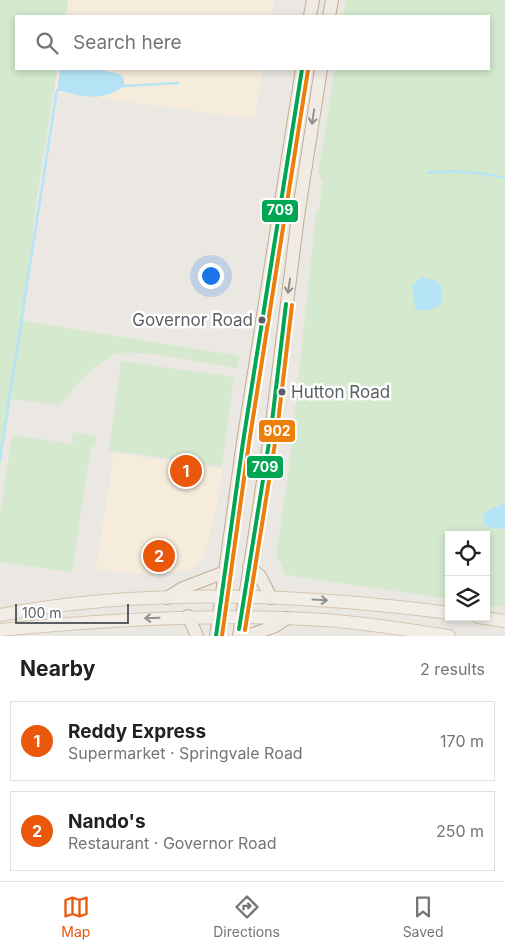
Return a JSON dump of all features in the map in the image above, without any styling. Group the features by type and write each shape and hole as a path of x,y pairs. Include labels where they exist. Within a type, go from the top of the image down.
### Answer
{"highway":[{"path":"310,15 313,0"},
{"path":"329,15 332,0"},
{"path":"216,636 245,433 302,70"},
{"path":"238,636 271,430 298,216 321,70"},
{"path":"249,567 260,576 271,598"},
{"path":"167,598 183,588 225,572"},
{"path":"188,616 197,636"},
{"path":"248,636 274,626 287,618"}],"main road":[{"path":"0,615 76,603 222,597 354,603 445,613"},
{"path":"0,630 103,620 188,616 241,616 351,622 449,636"},
{"path":"490,619 505,621"}],"shaded area":[{"path":"68,0 274,0 271,15 66,15"},
{"path":"58,70 263,70 254,119 54,92"},
{"path":"114,453 222,469 215,513 205,556 196,566 183,572 136,574 96,569"}],"green space":[{"path":"0,0 68,0 65,15 15,15 15,70 57,70 37,195 23,321 239,356 237,368 125,352 108,358 92,370 59,405 11,399 0,469"},
{"path":"346,0 505,0 505,607 490,605 490,531 445,531 445,598 286,575 276,554 288,477 316,213 319,210 323,181 318,174 335,70 490,70 490,15 343,15"},
{"path":"121,361 234,377 222,466 109,450"},
{"path":"73,432 96,436 95,446 91,446 72,572 0,562 0,515 12,435 81,445 71,443"}],"water":[{"path":"60,70 102,70 120,74 124,80 124,86 108,95 92,97 57,90"},
{"path":"422,277 437,281 441,285 441,304 433,309 418,310 415,308 412,286"},
{"path":"505,503 505,529 491,528 484,524 482,516 488,510"}],"waterway":[{"path":"123,86 178,83"},
{"path":"0,459 57,90 60,90"},
{"path":"428,173 466,172 505,178"}],"transit line":[{"name":"709","path":"216,636 243,442 302,70"},
{"name":"902","path":"222,636 249,443 308,70"},
{"name":"709","path":"239,629 271,430 286,304"},
{"name":"902","path":"245,630 277,431 292,305"}],"place":[{"name":"Governor Road","path":"262,320"},
{"name":"Hutton Road","path":"282,392"},
{"name":"Reddy Express","path":"186,471"},
{"name":"Nando's","path":"159,556"}]}
